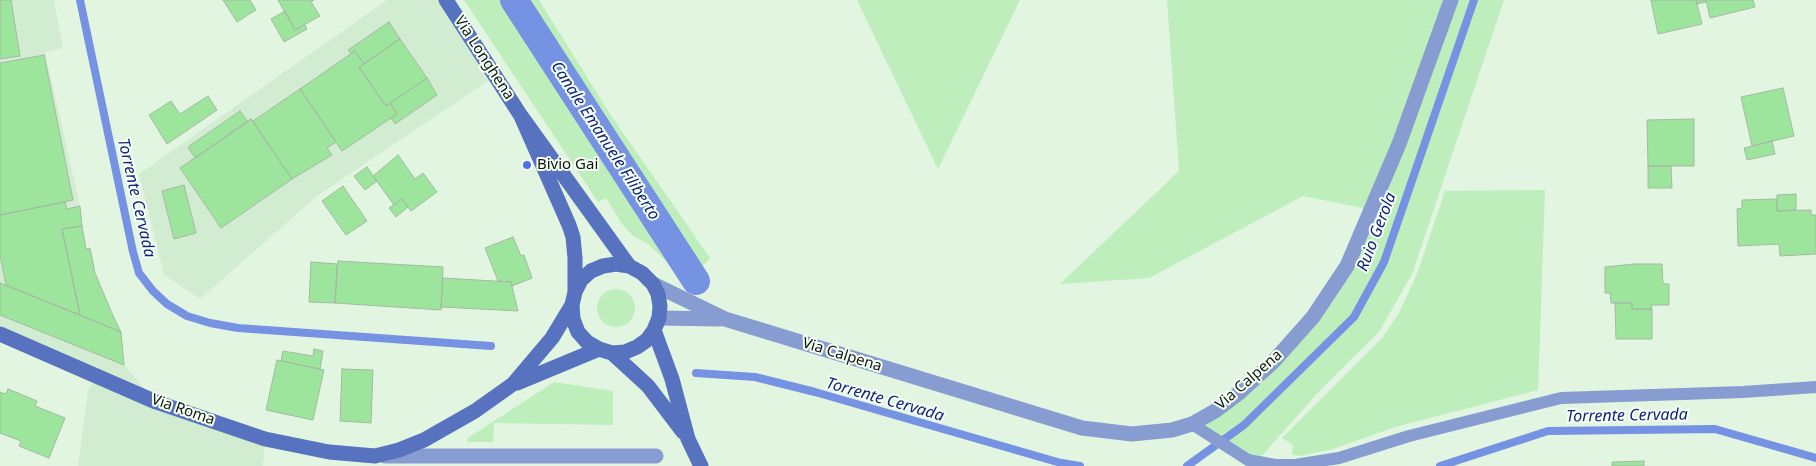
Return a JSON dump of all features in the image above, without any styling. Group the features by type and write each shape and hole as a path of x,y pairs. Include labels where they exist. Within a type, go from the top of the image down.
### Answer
{"street":[{"name":"Via Longhena","path":"446,0 521,116 629,266 642,273 658,294 660,306 657,324 688,439 701,466"},
{"name":"Via Calpena","path":"652,284 725,319 1082,428 1132,434 1172,430 1192,424 1215,411 1239,393 1273,362 1313,317 1347,266 1399,144 1451,0"},
{"name":"Via Longhena","path":"521,116 569,225 576,258 573,319 578,332 587,342 606,351 648,386 688,439"},
{"path":"573,298 582,280 591,272 616,264 629,266"},
{"name":"Via Roma","path":"375,456 399,450 424,440 475,411 513,384 552,338 573,298"},
{"name":"Via Calpena","path":"657,324 725,319"},
{"path":"606,351 625,352 637,347 647,340 657,324"},
{"name":"Via Roma","path":"0,334 156,402 265,439 328,452 375,456 656,456"},
{"name":"Via Roma","path":"513,384 606,351"}],"lane":[{"path":"1192,424 1248,460 1275,465 1295,465 1339,458 1409,436 1561,398 1742,392 1816,387"}],"shaded area":[{"path":"0,0 54,0 63,48 45,52 80,206 86,248 90,248 95,274 121,332 124,365 156,402 265,439 263,466 78,466 88,391 98,376 0,334"},
{"path":"387,0 446,0 495,76 317,196 200,299 164,275 139,174"}],"green space":[{"path":"464,0 539,0 610,114 710,258 688,282 648,244 633,236 622,224 606,198 598,202"},
{"path":"857,0 1020,0 938,169"},
{"path":"1167,0 1504,0 1412,274 1379,332 1322,388 1258,460 1196,422 1314,317 1373,210 1303,196 1149,278 1060,284 1179,171"},
{"path":"1545,190 1538,390 1395,427 1333,449 1300,456 1292,454 1293,445 1282,438 1383,337 1399,313 1417,274 1445,191"},
{"path":"616,289 630,294 635,308 630,322 616,327 602,322 597,308 602,294"},
{"path":"554,382 613,391 613,425 494,423 493,442 467,442 468,438"}],"building":[{"path":"0,0 11,0 20,56 0,59"},
{"path":"223,0 250,0 256,10 237,22"},
{"path":"278,0 314,0 311,2 320,16 295,30"},
{"path":"1651,0 1696,0 1702,24 1658,34"},
{"path":"1696,0 1706,0 1706,2 1697,4"},
{"path":"1706,0 1753,0 1755,7 1710,18"},
{"path":"285,11 295,30 305,25 307,29 284,42 271,19"},
{"path":"389,22 400,39 364,64 355,51 352,54 348,50"},
{"path":"400,39 427,78 386,106 359,67"},
{"path":"355,51 364,64 359,67 386,106 390,103 397,114 342,151 300,89"},
{"path":"44,55 73,200 0,215 0,63"},
{"path":"427,78 437,95 395,124 391,118 397,114 390,103"},
{"path":"1783,88 1794,136 1752,146 1741,97"},
{"path":"300,89 336,142 327,148 332,155 292,179 253,121"},
{"path":"208,96 217,110 167,144 149,115 171,101 180,114"},
{"path":"240,111 248,122 195,158 188,147"},
{"path":"251,119 292,179 221,228 180,168"},
{"path":"1694,119 1694,166 1648,166 1647,120"},
{"path":"1772,141 1775,154 1747,160 1744,148"},
{"path":"398,155 415,179 423,173 437,192 411,211 402,199 394,205 373,176"},
{"path":"1648,166 1671,166 1672,188 1648,188"},
{"path":"367,167 377,181 365,190 354,176"},
{"path":"184,185 196,233 174,239 162,191"},
{"path":"343,186 367,221 346,235 322,201"},
{"path":"1796,194 1796,210 1777,211 1777,195"},
{"path":"402,199 408,207 396,217 389,208"},
{"path":"1776,199 1777,211 1811,210 1811,215 1816,215 1816,254 1780,256 1779,244 1738,246 1737,209 1742,208 1742,200"},
{"path":"65,202 67,209 80,206 82,226 62,229 80,315 6,285 0,255 0,215"},
{"path":"82,226 86,249 90,248 95,273 121,332 80,315 62,229"},
{"path":"513,237 521,256 524,255 532,278 512,286 511,282 498,281 485,248"},
{"path":"338,261 443,267 441,310 335,303"},
{"path":"311,262 337,264 335,303 309,302"},
{"path":"1662,264 1663,284 1669,284 1669,305 1651,305 1652,309 1632,309 1632,303 1611,303 1610,293 1605,293 1605,267"},
{"path":"443,278 511,282 518,311 441,307"},
{"path":"0,283 121,332 124,365 0,315"},
{"path":"1615,303 1632,303 1632,309 1652,309 1652,339 1616,339"},
{"path":"314,349 323,351 320,369 281,361 283,351 313,356"},
{"path":"277,360 324,370 313,420 266,410"},
{"path":"342,369 373,370 371,423 340,421"},
{"path":"8,389 37,401 35,406 65,418 49,458 19,446 21,441 0,433 0,392 6,394"},
{"path":"1644,461 1644,466 1612,466 1612,462"}],"waterway":[{"name":"Torrente Cervada","path":"80,0 139,273 153,291 167,304 187,316 210,323 238,328 491,346"},
{"name":"Canale Emanuele Filiberto","path":"514,0 696,281"},
{"name":"Ruio Gerola","path":"1187,466 1244,425 1354,317 1384,262 1474,0"},
{"name":"Torrente Cervada","path":"696,373 755,377 815,392 1061,463 1065,466"},
{"name":"Torrente Cervada","path":"1440,466 1548,431 1715,429 1816,458"},
{"name":"Ruio Gerola","path":"1062,463 1080,466"}],"place":[{"name":"Bivio Gai","path":"527,165"}]}
